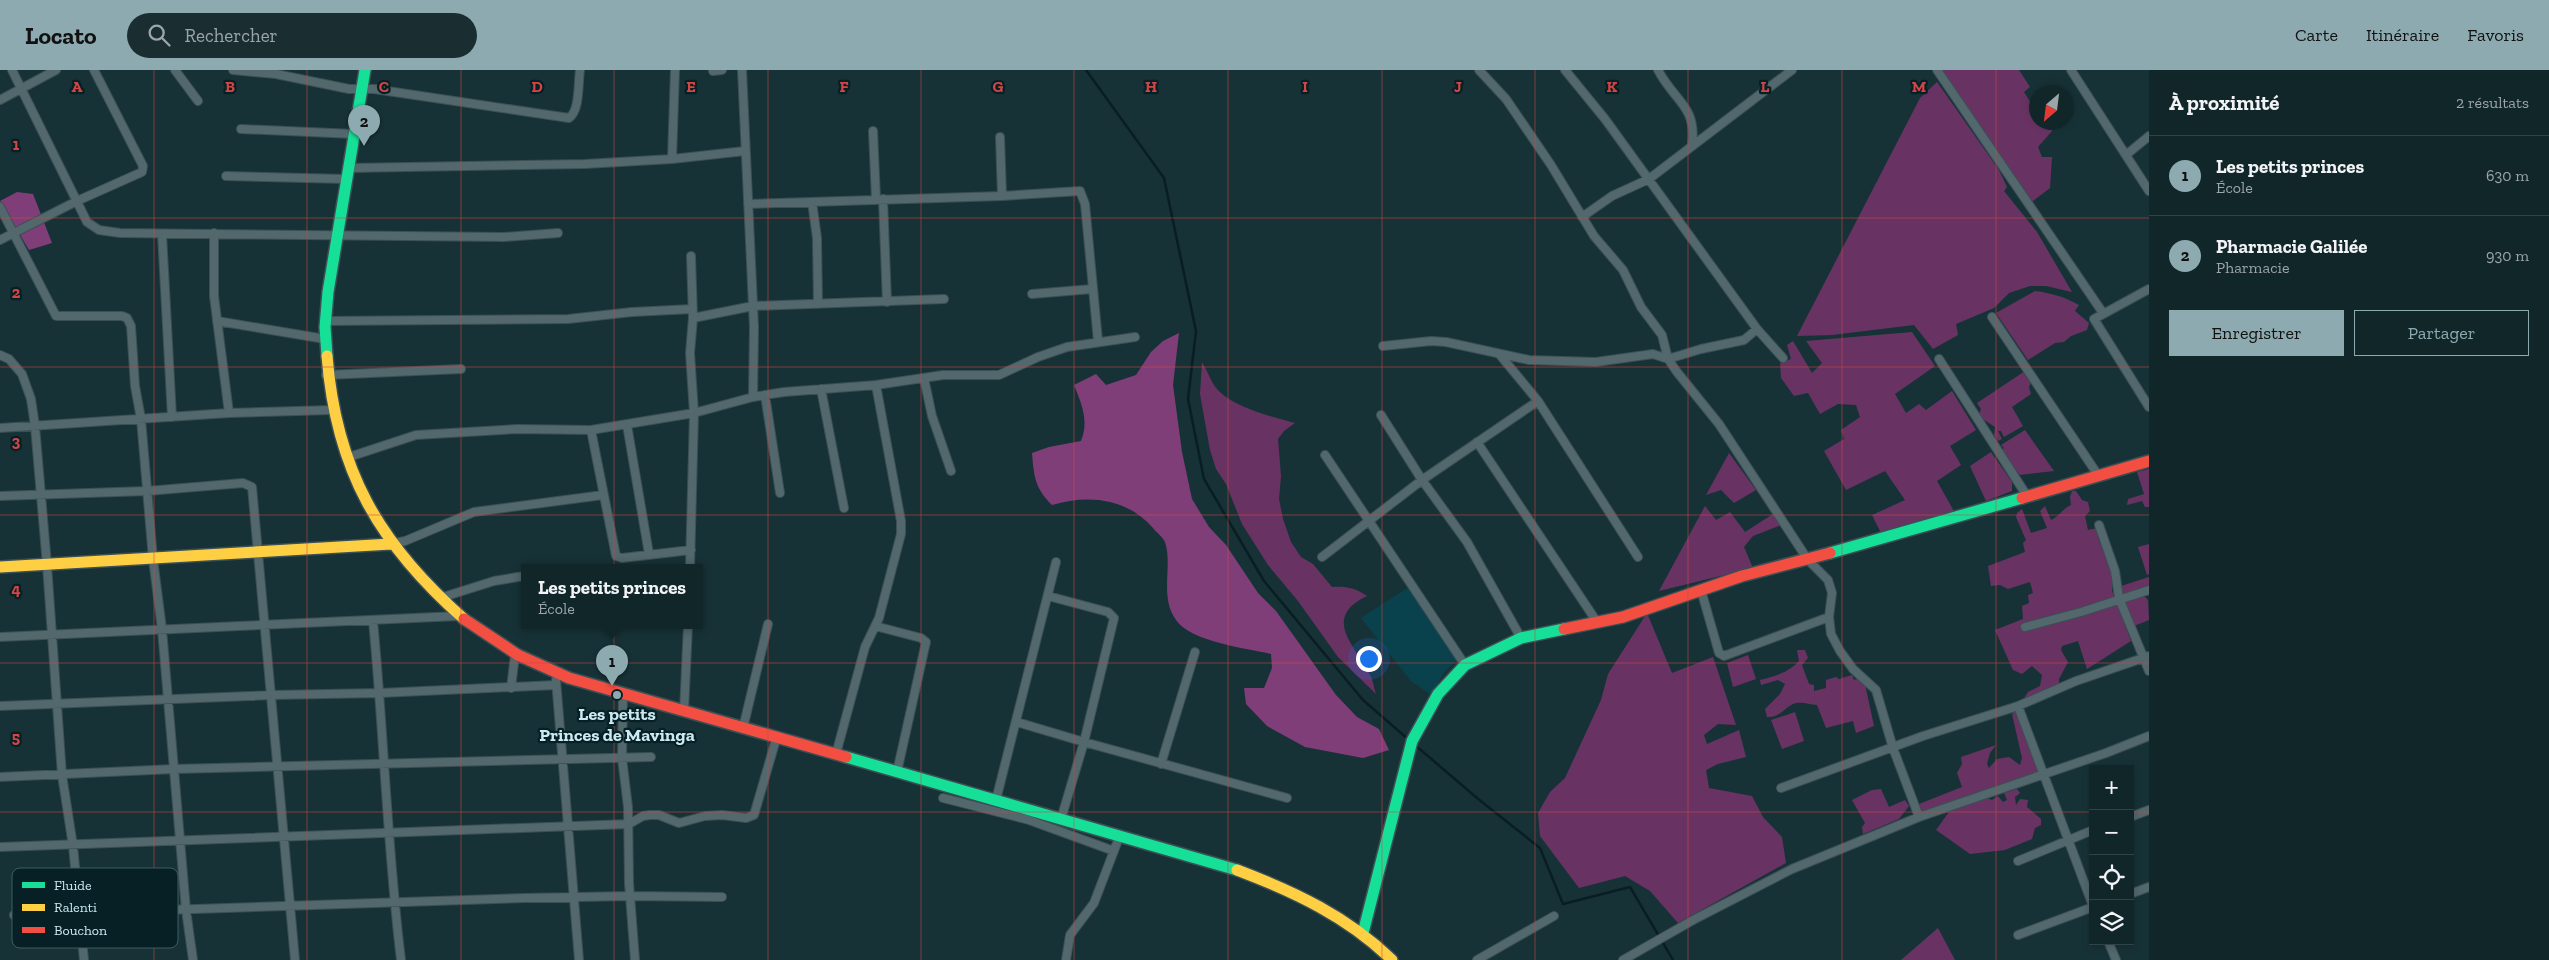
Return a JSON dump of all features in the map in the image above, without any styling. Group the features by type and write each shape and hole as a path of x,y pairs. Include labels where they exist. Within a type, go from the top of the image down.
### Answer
{"main road":[{"path":"365,70 337,234 325,321 326,375 331,410 346,458 366,504 391,544 439,598 458,616 476,630 556,679 623,693 777,736 1223,865 1264,880 1337,916 1363,933 1392,960"},
{"path":"1363,933 1412,741 1438,694 1465,665 1521,638 1623,617 1742,576 1808,560 2149,461"},
{"path":"0,567 391,544"}],"street":[{"path":"12,70 87,222 93,228 120,233 162,234 337,234 504,237 558,233"},
{"path":"0,100 56,70"},
{"path":"0,240 77,201 138,175 143,169 94,70"},
{"path":"176,70 198,101"},
{"path":"233,70 276,74 349,90 362,89 440,98 569,118 574,115 580,70"},
{"path":"672,159 676,70"},
{"path":"713,71 722,70"},
{"path":"742,70 753,306 753,397"},
{"path":"1479,70 1506,99 1551,165 1594,236 1623,270 1641,307 1662,335 1668,359 1719,424 1808,560 1828,580 1831,586 1829,617 1831,634 1840,651 1860,678 1876,690 1894,748 1920,817"},
{"path":"1658,70 1664,82 1692,117 1694,130 1692,144"},
{"path":"1582,217 1612,196 1649,179 1692,144 1792,70"},
{"path":"1937,70 2103,312"},
{"path":"2071,70 2149,191"},
{"path":"1567,71 1606,119 1757,329 1783,358"},
{"path":"241,129 354,134"},
{"path":"873,131 887,302"},
{"path":"2126,155 2149,136"},
{"path":"1000,137 1002,196"},
{"path":"226,176 584,164 672,159 745,151"},
{"path":"748,204 1002,196 1080,191 1085,204 1098,341"},
{"path":"812,202 816,238 818,304"},
{"path":"0,207 56,316 127,318 131,326 135,386 141,419 153,559 162,629 186,910 193,960"},
{"path":"214,233 214,296 229,413"},
{"path":"162,234 172,417"},
{"path":"690,564 694,413 690,353 693,318 691,256"},
{"path":"1032,294 1092,289"},
{"path":"2149,289 2103,312 2094,320 2149,407"},
{"path":"693,318 753,306 944,299"},
{"path":"325,321 568,319 632,312 692,309"},
{"path":"1992,317 2098,475"},
{"path":"218,321 325,338"},
{"path":"1383,346 1431,341 1446,342 1529,360 1567,362 1596,362 1653,354 1668,359 1701,349 1744,340 1757,329"},
{"path":"346,458 416,435 516,430 591,430 694,413 765,395 943,376 998,375 1045,354 1067,347 1135,337"},
{"path":"0,355 10,359 22,374 31,399 35,426 62,774 76,868"},
{"path":"1500,355 1538,401 1638,557"},
{"path":"1939,359 2027,496"},
{"path":"326,375 461,369"},
{"path":"924,378 932,416 951,471"},
{"path":"836,754 867,641 875,626 899,543 901,521 876,384"},
{"path":"821,389 844,508"},
{"path":"765,395 780,493"},
{"path":"1322,558 1422,480 1538,401"},
{"path":"0,428 229,413 331,410"},
{"path":"1381,415 1422,480 1467,542 1521,638"},
{"path":"627,424 649,554"},
{"path":"591,430 616,556 622,558 691,550"},
{"path":"1477,442 1597,622"},
{"path":"1325,455 1465,665"},
{"path":"0,496 147,491 248,483 252,487 285,837 294,960"},
{"path":"391,544 405,541 474,512 603,495"},
{"path":"2099,525 2115,571 2119,598 2147,657 2149,671"},
{"path":"996,800 1018,722 1056,562"},
{"path":"439,598 494,581 521,576"},
{"path":"1700,590 1719,653 1724,656 1829,617"},
{"path":"2025,628 2149,590"},
{"path":"1048,596 1108,612 1114,618 1084,742 1062,819"},
{"path":"0,637 458,616"},
{"path":"373,621 380,694 388,831 401,960"},
{"path":"743,728 768,624"},
{"path":"875,626 920,638 926,642 897,772"},
{"path":"684,711 688,629"},
{"path":"1161,764 1195,652"},
{"path":"511,688 515,654"},
{"path":"1781,788 1894,748 1922,736 2018,706 2076,681 2147,657"},
{"path":"0,706 511,688 556,679 570,827 579,960"},
{"path":"623,693 622,758 628,824 630,896 635,960"},
{"path":"2018,706 2091,900"},
{"path":"1018,722 1161,764 1287,798"},
{"path":"0,847 73,846 388,831 570,827 628,824 643,816 650,815 659,815 679,823 714,815 750,818 755,812 777,736"},
{"path":"1623,960 1695,919 1792,869 1920,817 2149,736"},
{"path":"0,777 174,769 651,757"},
{"path":"943,798 1029,820 1114,851"},
{"path":"2134,816 2149,810"},
{"path":"2018,861 2089,832"},
{"path":"1066,960 1070,935 1094,903 1120,835"},
{"path":"2134,893 2149,887"},
{"path":"178,910 630,896 722,897"},
{"path":"2018,935 2089,908"},
{"path":"1477,960 1554,916"},
{"path":"2110,945 2116,960"}],"shaded area":[{"path":"1935,70 2019,70 2029,85 2024,92 2029,100 2029,130 2052,131 2038,147 2042,157 2052,157 2050,188 2029,204"},
{"path":"1937,82 1999,170 2007,187 2004,191 2037,232 2072,292 2046,286 2030,286 2009,293 1994,308 1956,324 1958,335 1933,349 1914,325 1832,335 1797,336 1920,98"},
{"path":"17,192 33,194 52,243 29,250 0,201"},
{"path":"2035,291 2058,296 2079,305 2075,311 2089,323 2087,330 2071,336 2064,342 2055,343 2028,360 1996,313"},
{"path":"1912,332 1935,366 1895,394 1906,413 1919,404 1926,410 1952,391 1976,430 1950,446 1961,465 1937,481 1955,513 1882,535 1872,515 1905,500 1885,471 1846,490 1824,451 1844,439 1841,430 1860,417 1856,405 1838,404 1820,414 1808,393 1794,396 1781,378 1780,363 1791,359 1787,345 1793,341 1812,373 1822,363 1806,341"},
{"path":"1179,333 1173,385 1182,452 1192,499 1209,527 1226,545 1258,593 1276,611 1336,695 1357,717 1379,729 1389,750 1363,758 1305,747 1267,726 1246,704 1244,688 1264,688 1272,668 1271,654 1206,639 1183,628 1171,611 1168,601 1167,551 1161,536 1143,518 1131,510 1106,501 1079,500 1052,505 1036,482 1032,453 1049,447 1081,441 1084,420 1082,406 1074,385 1096,374 1106,385 1136,375 1151,352 1163,341"},
{"path":"1202,362 1217,389 1232,401 1253,411 1295,423 1284,431 1278,439 1281,476 1279,499 1283,519 1291,542 1301,557 1313,564 1332,587 1350,588 1367,596 1353,604 1346,613 1344,623 1350,643 1371,677 1376,694 1338,657 1298,601 1268,565 1242,524 1226,484 1216,469 1210,450 1200,394"},
{"path":"2025,371 2032,380 2029,387 2031,394 2012,407 2023,426 2004,437 2001,431 1998,431 2002,439 1998,441 1994,435 1995,427 1978,416 1981,409 1977,403"},
{"path":"2025,430 2054,471 2020,475 2000,451 2004,448 2001,445"},
{"path":"1991,452 2012,482 2012,491 1986,501 1970,466"},
{"path":"1729,453 1756,490 1734,503 1721,490 1706,495"},
{"path":"2149,469 2149,507 2145,507 2142,501 2127,505 2128,499 2144,494 2137,472"},
{"path":"2072,491 2076,491 2082,500 2088,502 2090,511 2085,516 2088,530 2097,528 2098,538 2112,573 2112,591 2131,641 2087,669 2078,641 2062,646 2061,650 2068,662 2059,679 2059,685 2023,700 2028,692 2040,686 2042,675 2032,666 2022,674 2013,670 1995,630 2023,619 2022,606 2029,603 2028,595 2033,593 2030,582 2008,589 2000,585 1991,586 1988,566 2025,552 2023,543 2026,540 2016,517 2017,513 2022,509 2031,533 2047,528 2040,511 2045,506 2051,520 2071,505 2070,497"},
{"path":"1705,506 1716,520 1730,512 1745,532 1773,514 1781,525 1753,536 1744,547 1753,568 1659,591"},
{"path":"2149,544 2149,574 2147,575 2138,547"},
{"path":"2149,577 2149,591 2142,594 2148,600 2149,620 2134,626 2124,607 2121,586"},
{"path":"1412,585 1461,657 1444,672 1432,695 1411,681 1361,618"},
{"path":"1647,613 1672,673 1713,657 1736,725 1718,724 1704,735 1707,744 1739,730 1746,757 1718,764 1706,770 1709,788 1752,796 1763,817 1782,837 1786,863 1678,923 1650,891 1625,876 1579,888 1540,836 1538,813 1550,792 1565,778 1601,700 1608,674"},
{"path":"1797,650 1805,650 1808,658 1802,665 1809,684 1814,685 1814,691 1826,688 1826,680 1836,677 1839,679 1852,675 1854,680 1859,678 1865,684 1874,726 1856,733 1853,721 1826,728 1817,705 1802,703 1793,704 1775,716 1767,717 1765,709 1780,694 1785,684 1778,680 1761,685 1760,680 1781,674 1795,665 1799,661"},
{"path":"1748,655 1756,679 1733,687 1727,663"},
{"path":"2017,711 2039,773 1922,812 1919,804 1962,787 1957,773 1962,764 1961,757 1996,745 1990,753 1987,764 1989,768 1997,759 2009,757 2020,765 2022,758 2012,714"},
{"path":"1795,712 1804,741 1782,749 1771,720"},
{"path":"1881,789 1889,807 1905,800 1909,806 1899,819 1863,834 1862,827 1865,823 1852,800 1872,790"},
{"path":"2017,789 2020,793 2015,797 2016,805 2020,799 2028,800 2027,807 2041,819 2041,825 2035,828 2032,839 2005,850 1970,854 1936,830 1951,809 1987,798 1992,800 1998,796 2003,802 2007,800 2004,793"},
{"path":"1938,928 1955,960 1901,960"}],"waterway":[{"path":"1086,70 1164,178 1196,331 1188,399 1204,479 1264,581 1363,700 1409,740"},
{"path":"1415,745 1540,848 1563,904 1630,887 1673,960"}],"traffic: fast":[{"path":"327,356 325,327 328,292 365,70"},
{"path":"1830,553 2022,498"},
{"path":"1363,933 1412,741 1438,694 1465,665 1521,638 1564,629"},
{"path":"846,757 1237,870"}],"traffic: slow":[{"path":"327,356 332,397 340,435 352,470 367,502 386,533 408,562 434,591 464,619"},
{"path":"0,567 391,544"},
{"path":"1237,870 1280,887 1339,918 1392,960"}],"traffic: jam":[{"path":"2022,498 2149,461"},
{"path":"1564,629 1623,617 1742,576 1830,553"},
{"path":"464,619 518,655 569,678 846,757"}],"place":[{"name":"Pharmacie Galilée","path":"364,146"},
{"name":"Les petits princes","path":"612,686"},
{"name":"Les petits Princes de Mavinga","path":"617,695"}]}
